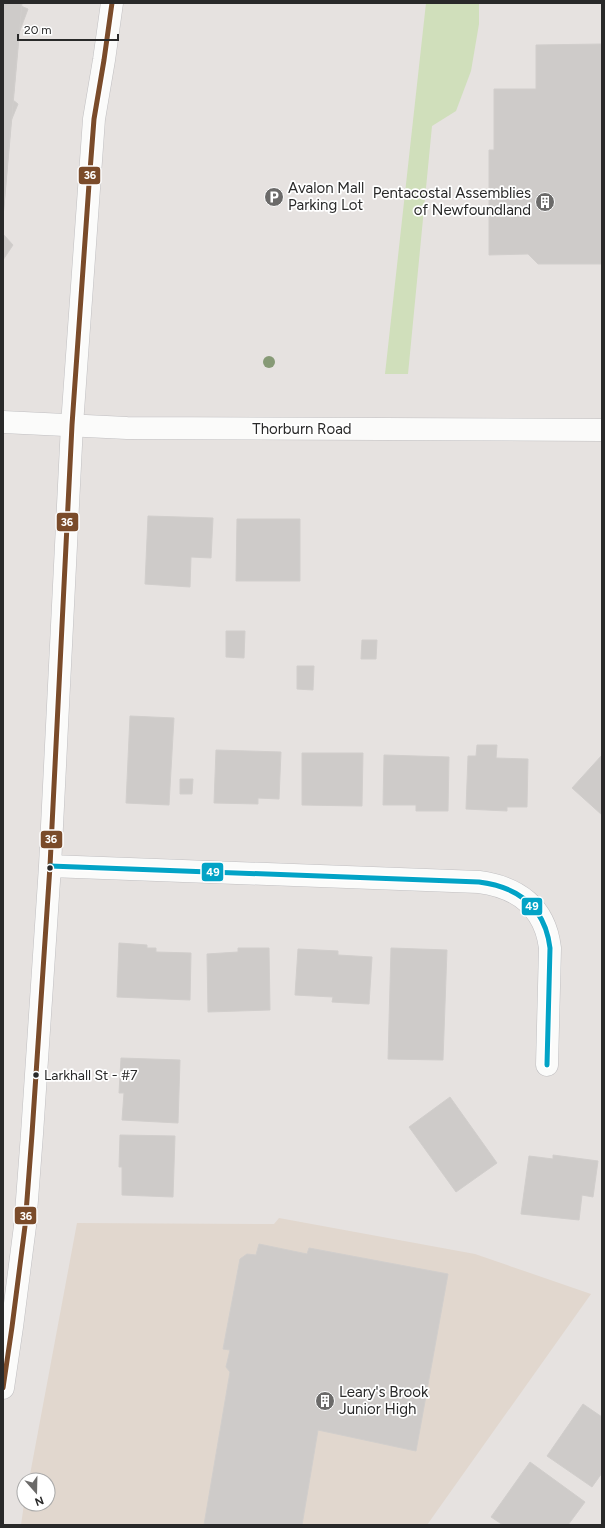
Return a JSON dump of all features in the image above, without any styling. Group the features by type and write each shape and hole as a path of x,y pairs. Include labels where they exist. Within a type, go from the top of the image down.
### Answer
{"street":[{"path":"3,1388 25,1226 50,866 72,426 94,118 112,3"},
{"name":"Thorburn Road","path":"3,422 127,428 602,430"},
{"path":"50,866 479,882 496,884 512,890 526,900 536,911 544,923 548,936 550,948 547,1065"}],"shaded area":[{"path":"279,1218 475,1254 591,1294 427,1525 21,1525 23,1512 56,1512 56,1472 30,1472 77,1223 274,1224"}],"green space":[{"path":"426,3 479,3 479,24 471,71 456,111 432,126 408,374 385,374"}],"building":[{"path":"3,3 22,3 3,217"},
{"path":"3,3 22,3 21,6 28,9 19,33 13,100 18,104 11,121 3,217"},
{"name":"Pentacostal Assemblies of Newfoundland","path":"602,44 602,264 538,264 528,254 489,255 489,150 494,150 494,89 536,89 536,45"},
{"path":"3,234 13,245 3,260"},
{"path":"148,516 213,518 211,558 191,557 190,587 145,584"},
{"path":"237,519 300,519 300,581 236,581"},
{"path":"226,631 245,631 244,658 226,657"},
{"path":"362,640 377,640 376,659 361,659"},
{"path":"297,666 314,666 313,690 297,689"},
{"path":"130,716 174,718 169,805 126,803"},
{"path":"477,745 497,745 496,758 528,759 527,807 507,807 507,811 466,809 468,756 476,756"},
{"path":"216,750 281,752 279,799 258,798 258,804 214,803"},
{"path":"302,753 363,753 362,806 302,805"},
{"path":"384,755 449,757 448,811 416,811 416,805 383,805"},
{"path":"602,755 602,815 572,788"},
{"path":"180,779 193,779 192,794 180,794"},
{"path":"119,943 147,945 147,948 156,948 156,952 191,953 190,1000 117,997"},
{"path":"238,948 269,948 270,1010 208,1012 207,954 238,952"},
{"path":"391,948 447,950 443,1060 388,1059"},
{"path":"298,949 338,951 338,955 372,957 369,1004 332,1002 333,997 295,995"},
{"path":"121,1058 180,1060 178,1123 122,1120 124,1093 119,1093"},
{"path":"450,1097 497,1163 456,1192 409,1127"},
{"path":"120,1135 175,1136 173,1197 122,1195 122,1167 119,1167"},
{"path":"553,1155 598,1161 593,1197 582,1195 579,1220 521,1214 529,1156 553,1159"},
{"name":"Leary's Brook Junior High","path":"259,1244 307,1254 309,1248 448,1274 416,1451 318,1430 302,1525 204,1525 230,1372 226,1367 230,1350 223,1349 240,1259 247,1254 256,1255"},
{"path":"583,1404 602,1417 602,1473 592,1487 547,1456"},
{"path":"530,1462 585,1502 568,1525 503,1525 491,1517"}],"transit line":[{"name":"36","path":"3,1388 25,1226 50,866 72,425 89,184 94,119 112,3"},
{"name":"49","path":"50,866 479,882 506,889 517,894 536,910 547,934 550,948 547,1065"}],"place":[{"name":"Avalon Mall Parking Lot","path":"274,197"},
{"name":"Pentacostal Assemblies of Newfoundland","path":"545,202"},
{"name":"Larkhall St - #7","path":"36,1075"},
{"name":"Leary's Brook Junior High","path":"325,1401"}]}
